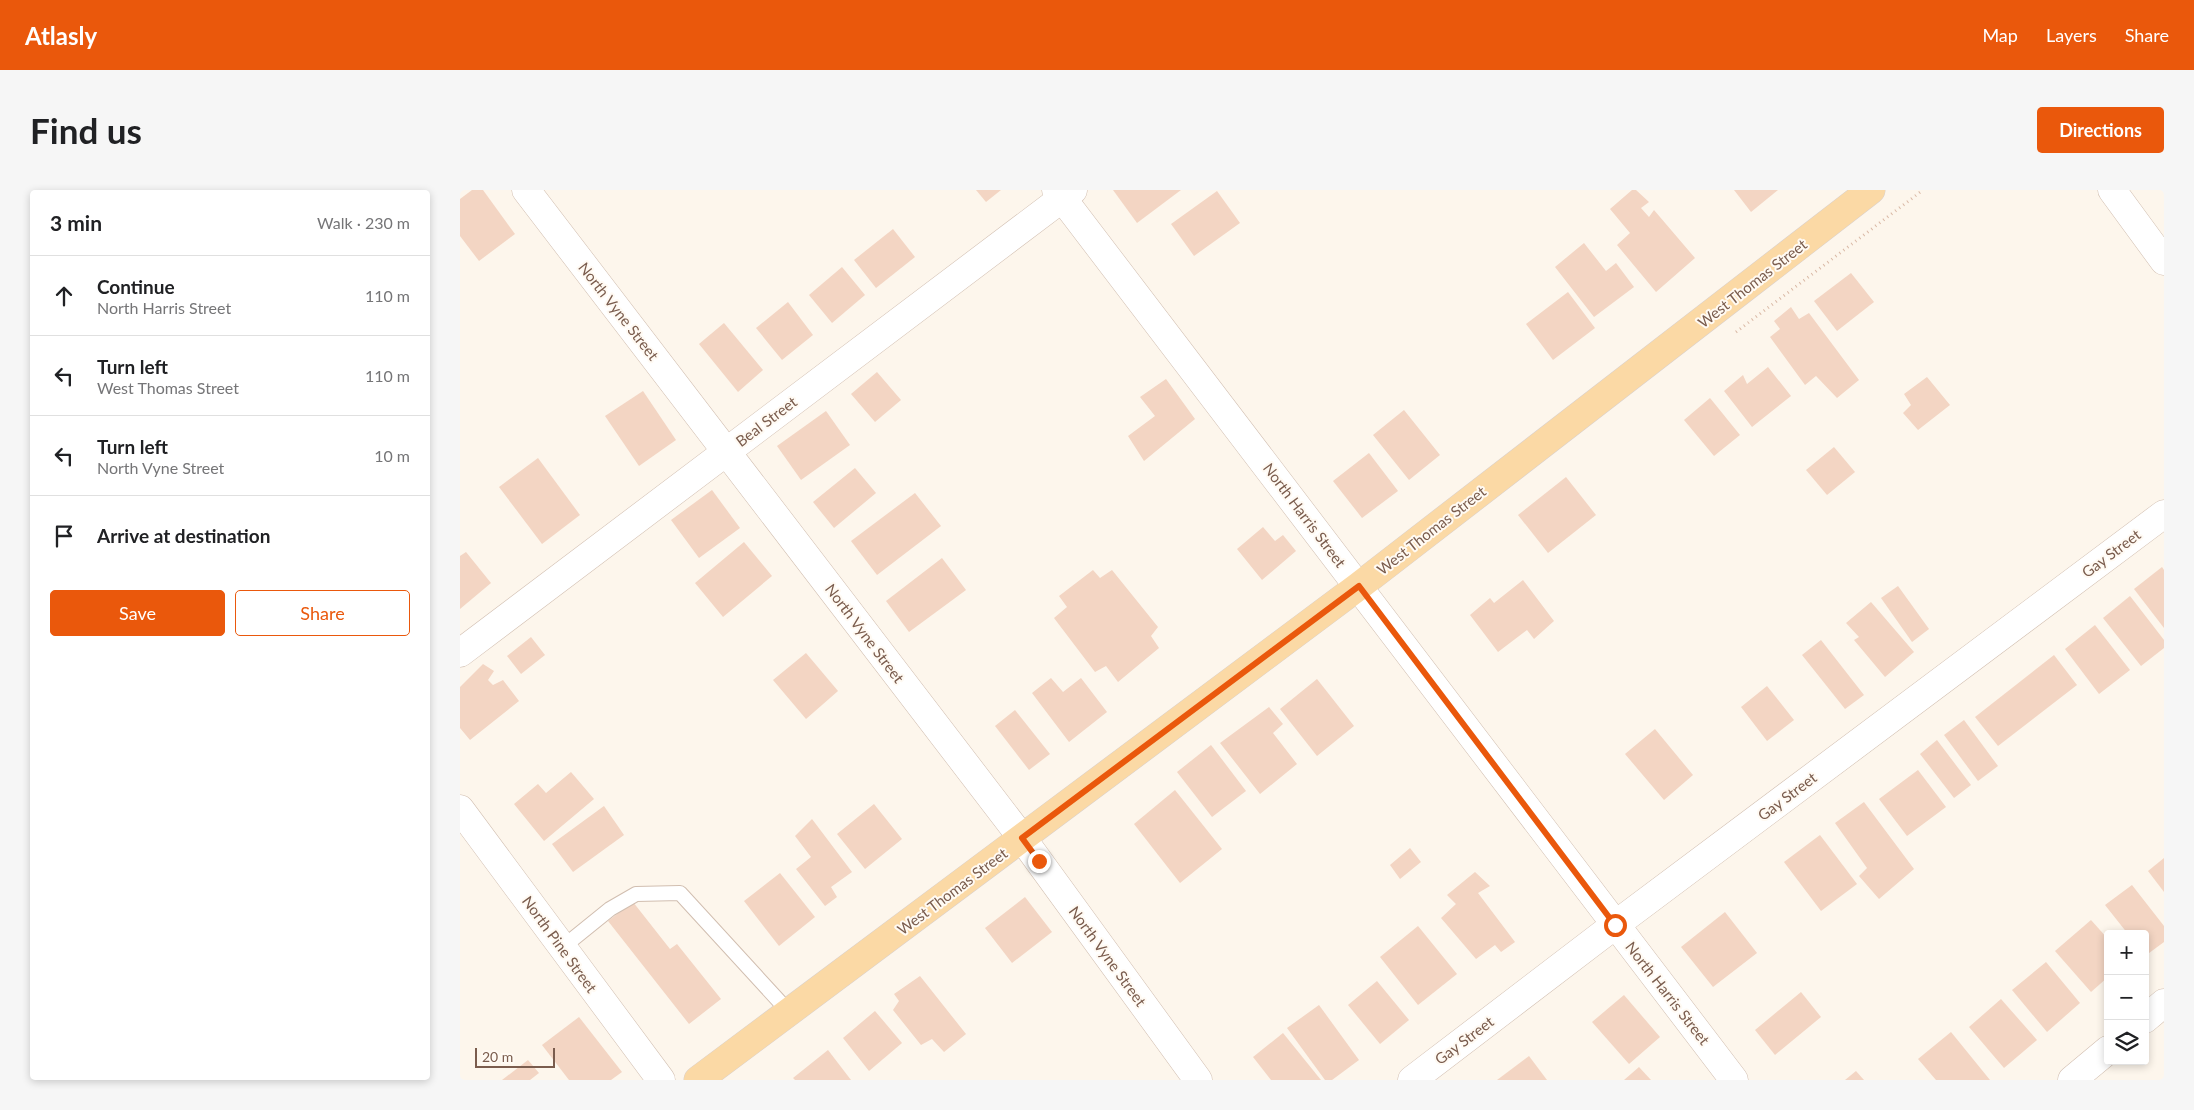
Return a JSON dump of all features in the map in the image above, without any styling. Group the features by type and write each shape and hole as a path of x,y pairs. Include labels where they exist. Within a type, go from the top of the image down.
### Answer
{"main road":[{"name":"West Thomas Street","path":"698,1080 1359,586 1872,190"}],"street":[{"name":"North Vyne Street","path":"526,190 1022,838 1198,1080"},
{"path":"2112,190 2164,261"},
{"name":"Beal Street","path":"460,653 1064,193"},
{"name":"North Harris Street","path":"1064,193 1615,925 1734,1080"},
{"name":"Gay Street","path":"1412,1080 1615,925 2164,514"},
{"name":"North Pine Street","path":"460,808 661,1080"},
{"path":"2149,1016 2164,1003"},
{"path":"2072,1080 2104,1053"}],"lane":[{"path":"562,947 610,909 636,894 680,893 790,1012"}],"building":[{"path":"472,190 483,190 515,234 479,261 460,236 460,199"},
{"path":"976,190 1001,190 986,202"},
{"path":"1113,190 1181,190 1137,223"},
{"path":"1632,190 1636,190 1649,202 1641,208 1649,217 1654,210 1695,258 1656,292 1617,245 1630,233 1610,209"},
{"path":"1734,190 1778,190 1751,212"},
{"path":"1217,191 1240,223 1194,256 1171,224"},
{"path":"893,229 915,257 876,288 854,260"},
{"path":"1584,243 1606,271 1616,263 1634,287 1594,317 1555,267"},
{"path":"842,267 865,295 832,323 809,295"},
{"path":"1851,273 1874,302 1837,331 1814,301"},
{"path":"1568,292 1595,328 1553,360 1526,324"},
{"path":"788,302 813,335 782,360 756,328"},
{"path":"1791,307 1799,319 1809,313 1859,380 1837,398 1816,376 1805,385 1770,337 1780,329 1774,321"},
{"path":"724,323 763,370 738,392 699,344"},
{"path":"1768,367 1791,396 1752,427 1724,391 1743,375 1747,384"},
{"path":"877,372 901,400 875,422 851,394"},
{"path":"1927,377 1950,405 1918,430 1903,413 1911,405 1904,394"},
{"path":"1166,379 1195,419 1144,461 1128,436 1155,416 1140,397"},
{"path":"643,391 676,440 639,466 605,416"},
{"path":"1710,398 1740,435 1714,456 1684,420"},
{"path":"1404,410 1440,455 1409,480 1373,435"},
{"path":"826,411 850,445 801,480 777,446"},
{"path":"1834,447 1855,472 1827,495 1806,470"},
{"path":"1369,453 1398,491 1362,518 1333,481"},
{"path":"538,458 580,515 542,544 499,487"},
{"path":"855,468 876,493 834,528 813,502"},
{"path":"1566,477 1596,515 1548,553 1518,515"},
{"path":"712,490 740,528 699,558 671,520"},
{"path":"915,493 941,526 877,575 851,541"},
{"path":"1263,527 1275,541 1283,535 1296,551 1262,580 1237,549"},
{"path":"744,542 772,576 723,617 695,583"},
{"path":"466,552 491,583 460,609 460,556"},
{"path":"942,558 966,590 909,632 886,601"},
{"path":"2162,567 2164,570 2164,628 2134,589"},
{"path":"1093,570 1100,578 1112,570 1158,627 1151,636 1159,648 1118,682 1106,666 1095,672 1054,618 1067,607 1059,596"},
{"path":"1523,580 1554,621 1534,639 1527,630 1498,652 1470,615 1490,598 1494,603"},
{"path":"1898,586 1929,629 1912,642 1881,598"},
{"path":"2130,596 2164,640 2164,648 2141,666 2103,618"},
{"path":"1871,602 1914,652 1885,677 1854,640 1859,637 1846,623"},
{"path":"2095,625 2130,670 2099,694 2065,649"},
{"path":"531,637 545,655 521,674 507,656"},
{"path":"1821,640 1864,695 1845,709 1802,655"},
{"path":"806,653 838,691 806,719 773,680"},
{"path":"2054,655 2077,685 1998,746 1975,717"},
{"path":"483,664 494,671 488,680 493,685 503,680 519,701 470,740 460,728 460,687"},
{"path":"1051,678 1063,692 1081,678 1107,712 1069,742 1032,693"},
{"path":"1317,679 1354,726 1317,756 1280,709"},
{"path":"1767,686 1794,720 1767,741 1741,707"},
{"path":"1269,707 1283,724 1273,733 1297,764 1260,794 1220,743"},
{"path":"1015,710 1050,754 1029,770 995,726"},
{"path":"1964,720 1998,766 1978,781 1944,735"},
{"path":"1655,729 1693,775 1664,800 1625,754"},
{"path":"1937,740 1971,785 1954,798 1920,754"},
{"path":"1211,745 1246,791 1212,817 1177,772"},
{"path":"1918,770 1946,807 1907,836 1879,799"},
{"path":"571,772 594,799 544,841 514,804 538,784 546,793"},
{"path":"1175,790 1222,849 1180,883 1134,824"},
{"path":"1864,802 1914,869 1879,899 1859,876 1867,868 1835,823"},
{"path":"874,804 902,839 865,869 837,834"},
{"path":"604,806 624,835 573,872 552,844"},
{"path":"812,819 852,872 831,887 837,897 825,906 796,869 811,857 795,836"},
{"path":"1820,835 1857,884 1821,911 1784,862"},
{"path":"1410,848 1421,862 1400,879 1390,865"},
{"path":"2164,858 2164,892 2148,871"},
{"path":"1475,872 1490,886 1478,893 1515,942 1501,952 1495,945 1476,959 1441,918 1456,904 1447,895"},
{"path":"780,873 815,917 779,946 744,901"},
{"path":"2132,885 2164,926 2164,942 2149,953 2149,930 2125,930 2105,905"},
{"path":"1025,897 1052,932 1012,963 985,928"},
{"path":"633,902 670,949 677,944 721,999 689,1024 608,921"},
{"path":"1725,912 1757,953 1713,987 1681,947"},
{"path":"2091,920 2104,935 2104,981 2091,992 2055,951"},
{"path":"1418,926 1457,974 1418,1005 1380,957"},
{"path":"2046,962 2080,1003 2047,1032 2012,990"},
{"path":"920,976 966,1034 944,1052 932,1039 921,1045 893,1010 899,1001 894,994"},
{"path":"1377,981 1409,1020 1380,1044 1348,1005"},
{"path":"1801,992 1821,1017 1775,1055 1755,1030"},
{"path":"1624,995 1660,1037 1629,1064 1592,1022"},
{"path":"2001,999 2037,1040 2004,1068 1969,1027"},
{"path":"1319,1005 1359,1060 1332,1080 1325,1080 1287,1028"},
{"path":"875,1011 902,1043 869,1071 843,1038"},
{"path":"579,1017 622,1072 611,1080 569,1080 542,1045"},
{"path":"1951,1032 1990,1080 1936,1080 1918,1059"},
{"path":"1283,1033 1321,1080 1271,1080 1253,1057"},
{"path":"828,1050 851,1080 795,1080 793,1078"},
{"path":"1529,1056 1547,1080 1497,1080"},
{"path":"528,1060 539,1073 530,1080 502,1080"},
{"path":"1639,1067 1651,1080 1624,1080"},
{"path":"1856,1071 1864,1080 1845,1080"}],"route":[{"path":"1039,861 1022,838 1359,586 1615,925"}]}
